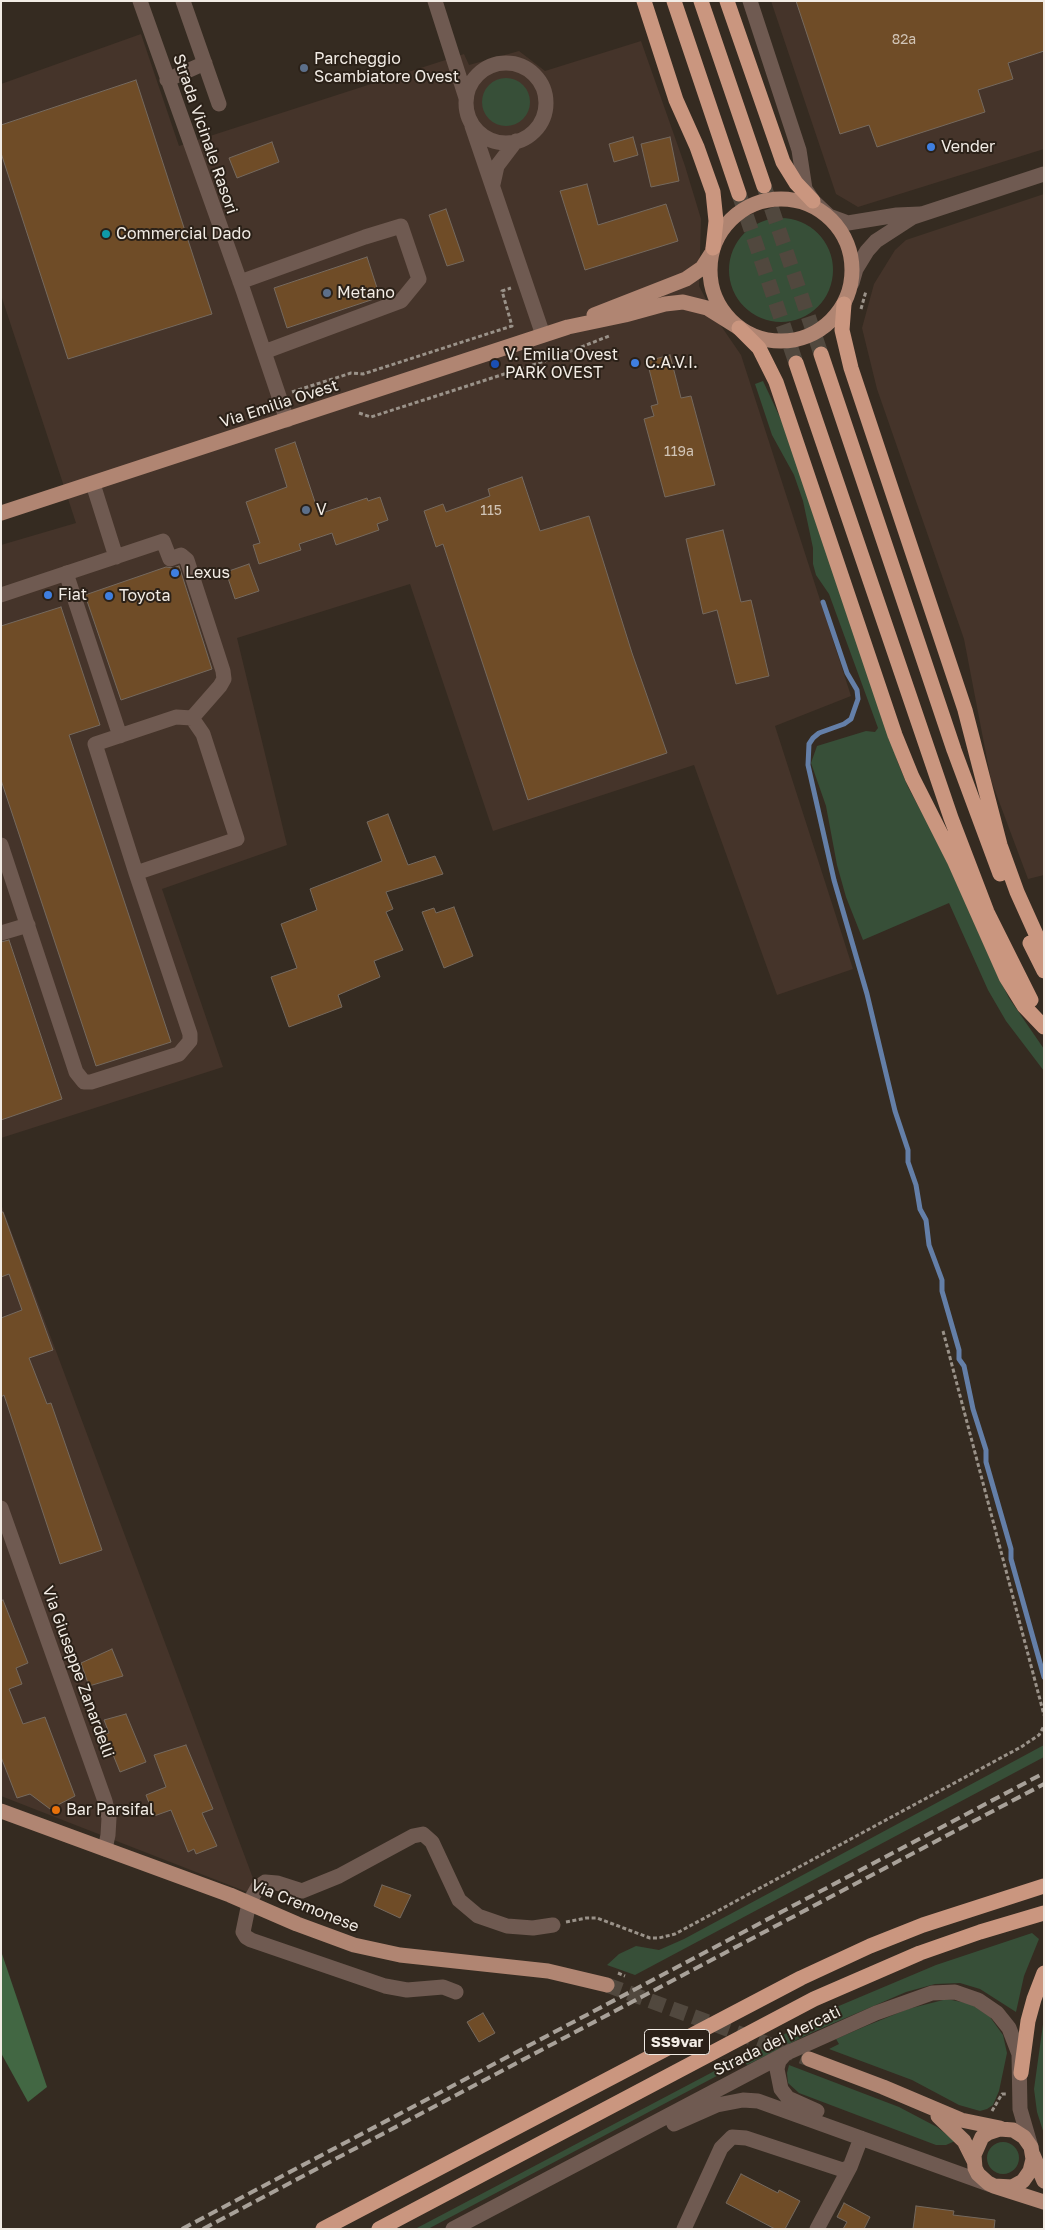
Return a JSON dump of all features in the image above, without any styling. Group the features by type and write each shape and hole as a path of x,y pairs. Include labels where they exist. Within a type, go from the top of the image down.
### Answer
{"highway":[{"path":"644,1 676,100 697,147 712,192 716,221 713,248"},
{"path":"674,1 739,194"},
{"path":"702,1 764,186"},
{"path":"727,1 783,162 792,178 813,201"},
{"path":"844,304 842,330 849,361 968,717 1000,845 1020,900 1044,952"},
{"path":"739,328 758,348 773,373 895,735 912,777 951,853 1006,977 1024,1006 1044,1027"},
{"path":"821,354 975,809 1016,914 1044,971"},
{"path":"796,362 950,818 991,921 1044,1023"},
{"name":"SS9var","path":"323,2229 801,1978 923,1924 1044,1884"},
{"name":"SS9var","path":"379,2229 814,2000 927,1951 1044,1913"},
{"path":"1021,2073 1028,2021 1044,1973"}],"main road":[{"name":"Via Emilia Ovest","path":"1,514 568,327 666,304 683,302 707,308 758,338 791,341 802,338 822,329 835,318 844,304 852,283 853,271 850,249 840,229 824,212 815,206 793,200 770,199 749,206 731,220 724,228 702,268 686,279 621,303 568,327"},
{"name":"Via Emilia Ovest","path":"713,248 710,270 713,292 723,312 739,328"},
{"name":"Via Cremonese","path":"1,1811 249,1903 320,1933 368,1948 400,1955 540,1970 607,1985"},
{"path":"809,2059 883,2087 966,2122 1019,2133 1032,2150 1044,2181"},
{"path":"925,2106 961,2136 970,2150 982,2179 994,2186 1044,2202"},
{"path":"974,2162 975,2148 982,2137 994,2130 1007,2129"},
{"path":"994,2186 1012,2187 1023,2181 1030,2171 1032,2150"}],"street":[{"name":"Strada Vicinale Rasori","path":"140,1 287,420"},
{"path":"183,1 219,104"},
{"path":"435,1 466,98 467,111 543,335"},
{"path":"750,1 799,150 805,189 824,212"},
{"path":"167,80 205,63"},
{"path":"466,98 470,85 478,74 489,67 501,63 514,64 526,68 537,77 543,88 546,102 544,115 538,126 528,136 516,141 503,143 490,140 479,133 471,123"},
{"path":"493,185 497,166 516,141"},
{"name":"Via Emilia Ovest","path":"824,212 839,221 848,223 897,215 920,214 1044,174"},
{"name":"Via Emilia Ovest","path":"852,283 860,262 872,246 920,214"},
{"path":"240,282 350,244 365,236 401,226 419,279 401,301 264,352"},
{"path":"93,484 116,557"},
{"path":"1,595 163,541 170,558 181,556 187,560 223,671 224,679 192,718"},
{"path":"66,573 120,736"},
{"path":"1,845 5,867 28,925 79,1078 84,1082 91,1082 179,1054 190,1041 190,1034 95,744 176,717 192,718"},
{"path":"136,873 237,839 203,734 192,718"},
{"path":"1,934 28,925"},
{"name":"Via Giuseppe Zanardelli","path":"1,1508 105,1801 109,1818 105,1849"},
{"path":"456,1992 442,1988 407,1990 385,1986 251,1940 243,1932 249,1903 258,1887 265,1882 278,1883 302,1891 339,1876 413,1836 423,1834 432,1842 458,1900 478,1916 507,1926 533,1928 553,1925"},
{"name":"Strada dei Mercati","path":"454,2229 786,2053 899,2003 924,1995 948,1992 978,2000 1001,2017 1015,2040 1019,2054 1021,2073 1019,2095 1022,2116 1032,2150"},
{"path":"786,2053 779,2061 777,2073 779,2085 788,2098 859,2129 896,2151"},
{"name":"Strada dei Mercati","path":"476,2229 695,2113 728,2102 744,2100 767,2103 994,2186"},
{"path":"684,2229 721,2148 732,2138 746,2138 838,2170 850,2166"},
{"path":"817,2229 850,2166 861,2138"}],"path":[{"path":"279,396 351,373 363,374 512,326 502,291 526,284"},
{"path":"858,318 868,285"},
{"path":"352,416 360,413 371,417 551,359 616,333"},
{"path":"943,1331 1044,1715"},
{"path":"553,1925 586,1918 597,1918 650,1938 675,1934 1022,1747 1040,1734 1044,1726"},
{"path":"988,2114 996,2106 1002,2094 1019,2095"}],"shaded area":[{"path":"771,1 1044,1 1044,149 858,207 836,194"},
{"path":"141,34 179,146 464,54 469,65 519,51 545,71 641,41 685,166 701,219 699,286 717,320 741,355 851,696 775,726 853,969 777,995 694,765 493,831 410,584 237,638 287,845 162,889 223,1067 1,1138 1,545 76,523 1,295 1,84"},
{"path":"1044,194 1044,875 1028,879 991,780 964,639 877,389 862,328 874,284 895,250 906,240"},
{"path":"1,1204 260,1897 1,1796"}],"green space":[{"path":"501,78 511,78 520,82 526,88 529,93 529,111 520,122 511,126 501,126 492,122 486,116 482,107 482,97 486,88 492,82"},
{"path":"781,218 801,222 818,233 829,250 833,270 829,290 818,307 801,318 781,322 761,318 744,307 733,290 729,270 733,250 744,233 761,222"},
{"path":"763,381 784,426 898,763 908,787 943,852 1009,998 1044,1049 1044,1071 1006,1021 988,990 949,903 863,940 846,897 837,865 826,806 811,763 817,746 866,731 875,732 878,728 829,594 816,575 813,564 813,548 803,501 794,475 772,435 755,384"},
{"path":"1044,1745 1044,1757 635,1975 607,1965 619,1954 636,1946 659,1950 684,1939"},
{"path":"1032,1933 1039,1939 1024,1976 1016,2012 980,1989 960,1983 935,1984 906,1992 813,2032 747,2065 745,2061 428,2229 415,2229 834,2008 936,1965"},
{"path":"1,1951 47,2087 28,2102 1,2053"},
{"path":"947,1999 971,2004 990,2017 1003,2035 1007,2053 999,2091 993,2105 987,2109 980,2111 959,2105 912,2080 829,2049 839,2044 836,2039 866,2026 908,2009"},
{"path":"1044,2017 1044,2134 1037,2112 1034,2089"},
{"path":"789,2065 899,2107 937,2127 955,2141 946,2145 936,2145 799,2093 788,2083 787,2073"},
{"path":"1003,2142 1009,2143 1014,2147 1018,2152 1018,2164 1014,2169 1009,2173 1003,2174 997,2173 992,2169 988,2164 987,2158 988,2152 992,2147 997,2143"}],"building":[{"path":"796,1 1044,1 1044,51 1008,63 1013,79 978,90 985,112 877,147 869,125 840,134"},
{"name":"Commercial Dado","path":"136,80 212,314 68,359 1,153 1,125"},
{"path":"633,137 638,155 614,162 609,144"},
{"path":"670,137 679,181 651,187 641,144"},
{"path":"272,142 279,162 237,178 229,158"},
{"path":"587,184 598,225 666,204 678,241 585,270 560,191"},
{"path":"446,209 464,261 447,266 429,215"},
{"name":"Metano","path":"367,257 380,297 287,328 274,288"},
{"path":"670,355 681,398 691,396 715,485 665,497 644,419 654,416 651,406 658,404 647,361"},
{"path":"295,442 319,514 367,498 368,501 380,497 388,520 377,524 379,530 336,545 332,533 299,544 301,550 259,564 253,545 260,543 246,502 287,487 275,449"},
{"path":"522,477 540,531 589,516 632,653 667,753 528,800 443,544 436,547 424,511 443,504 446,512 490,496 488,489"},
{"path":"723,530 741,602 751,600 769,676 736,684 717,610 703,614 686,539"},
{"path":"249,564 259,591 235,599 226,572"},
{"path":"179,566 212,669 121,700 85,595 166,567 173,568"},
{"path":"61,607 100,725 69,735 171,1042 96,1066 1,780 1,626"},
{"path":"388,814 408,865 435,856 443,874 386,892 393,909 386,912 403,950 374,961 380,977 338,995 342,1007 289,1027 271,977 297,968 281,924 317,910 310,889 382,861 367,822"},
{"path":"454,907 473,956 444,968 422,912 434,908 436,913"},
{"path":"9,940 62,1099 1,1120 1,942"},
{"path":"1,1212 3,1212 53,1350 29,1358 47,1404 51,1403 102,1550 60,1564 4,1395 1,1397 1,1318 22,1310 9,1274 1,1277"},
{"path":"3,1600 28,1663 16,1668 22,1684 9,1689 23,1724 45,1717 75,1796 50,1809 30,1794 17,1798 1,1757 1,1601"},
{"path":"112,1649 123,1676 89,1686 81,1663"},
{"path":"126,1714 146,1762 120,1772 104,1735 109,1733 104,1720"},
{"path":"186,1745 213,1809 202,1813 217,1846 196,1854 194,1849 188,1852 171,1810 154,1816 146,1795 166,1787 154,1755"},
{"path":"382,1885 411,1895 400,1918 374,1906"},
{"path":"483,2013 495,2033 479,2042 467,2022"},
{"path":"741,2174 778,2193 779,2190 800,2201 785,2229 775,2229 726,2203"},
{"path":"844,2203 870,2217 864,2229 843,2229 847,2222 837,2217"},
{"path":"916,2206 954,2211 953,2215 995,2220 994,2229 913,2229"}],"waterway":[{"path":"823,602 847,673 857,690 858,699 851,719 844,724 819,733 813,738 809,744 808,765 834,880 867,994 895,1111 908,1150 908,1162 916,1185 920,1209 926,1220 929,1245 942,1280 942,1291 959,1350 959,1359 964,1366 973,1409 986,1450 986,1462 1044,1677"}],"tunnel":[{"path":"764,186 821,354"},
{"path":"739,194 796,363"},
{"path":"607,1985 809,2059"}],"railway":[{"path":"182,2229 1044,1773"},
{"path":"203,2229 1044,1784"}],"place":[{"name":"Parcheggio Scambiatore Ovest","path":"304,68"},
{"name":"Vender","path":"931,147"},
{"name":"Commercial Dado","path":"106,234"},
{"name":"Metano","path":"327,293"},
{"name":"C.A.V.I.","path":"635,363"},
{"name":"V. Emilia Ovest PARK OVEST","path":"495,364"},
{"name":"V","path":"306,510"},
{"name":"Lexus","path":"175,573"},
{"name":"Fiat","path":"48,595"},
{"name":"Toyota","path":"109,596"},
{"name":"Bar Parsifal","path":"56,1810"}]}
